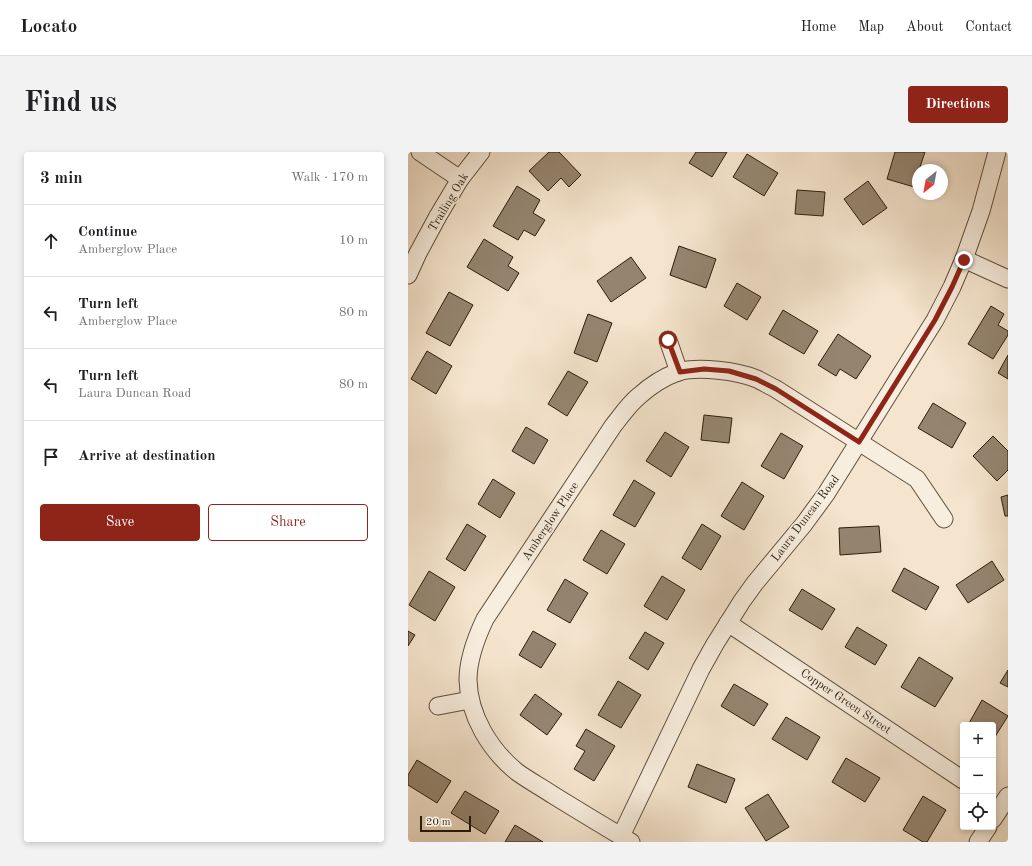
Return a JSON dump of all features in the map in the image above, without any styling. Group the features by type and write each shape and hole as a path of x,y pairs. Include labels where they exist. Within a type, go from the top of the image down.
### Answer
{"street":[{"path":"420,152 460,179"},
{"name":"Trailing Oak","path":"408,275 438,216 460,179 481,152"},
{"name":"Laura Duncan Road","path":"626,839 701,669 728,623 755,583 804,524 826,494 935,320 964,260 981,211 997,152"},
{"path":"964,260 1008,279"},
{"path":"668,340 680,372"},
{"name":"Amberglow Place","path":"626,839 517,772 498,754 482,731 470,700 468,680 470,660 476,636 484,619 613,426 638,396 660,380 680,372 704,369 729,371 756,379 776,389 916,479 944,519"},
{"name":"Copper Green Street","path":"728,623 960,778"},
{"path":"438,706 470,700"},
{"path":"978,842 986,830"}],"building":[{"path":"549,152 559,152 581,175 569,187 561,178 548,191 529,171"},
{"path":"696,152 727,152 712,177 689,163"},
{"path":"895,152 925,152 921,164 912,164 912,186 887,179"},
{"path":"747,154 778,173 764,196 733,177"},
{"path":"868,181 887,208 863,225 844,199"},
{"path":"517,186 540,200 533,213 545,220 535,236 524,230 518,240 493,226"},
{"path":"797,190 825,192 823,216 795,214"},
{"path":"484,239 513,257 508,266 519,273 508,291 467,267"},
{"path":"679,246 716,259 706,288 670,275"},
{"path":"631,257 646,278 611,302 597,281"},
{"path":"737,283 761,297 747,320 724,306"},
{"path":"449,292 473,305 450,346 426,333"},
{"path":"991,306 1004,314 998,325 1008,331 1008,335 993,359 968,344"},
{"path":"783,310 818,331 804,354 769,334"},
{"path":"588,314 612,323 597,362 574,353"},
{"path":"838,334 871,356 856,379 840,369 836,376 818,365"},
{"path":"427,351 452,366 436,394 411,379"},
{"path":"1008,355 1008,379 998,373"},
{"path":"568,371 588,382 567,416 548,404"},
{"path":"933,403 966,423 952,448 918,428"},
{"path":"704,415 732,418 729,443 701,440"},
{"path":"526,427 548,440 534,464 512,451"},
{"path":"665,432 689,447 671,477 646,461"},
{"path":"781,433 803,446 784,479 761,466"},
{"path":"993,436 1008,451 1008,470 997,481 973,456"},
{"path":"493,479 515,493 500,518 478,504"},
{"path":"634,480 655,493 635,527 613,515"},
{"path":"742,482 764,496 744,530 721,516"},
{"path":"1008,495 1008,516 1005,516 1001,497"},
{"path":"467,524 486,536 465,571 446,559"},
{"path":"702,524 721,536 701,570 682,558"},
{"path":"879,526 881,552 840,555 839,528"},
{"path":"601,530 625,544 607,574 583,560"},
{"path":"992,561 1004,580 968,603 956,585"},
{"path":"904,568 939,587 926,610 892,591"},
{"path":"429,571 455,587 435,621 409,605"},
{"path":"662,576 685,590 667,620 644,606"},
{"path":"565,579 588,593 570,623 547,610"},
{"path":"802,589 835,609 822,630 789,610"},
{"path":"857,627 887,645 875,665 845,647"},
{"path":"408,631 415,635 408,646"},
{"path":"533,631 556,644 541,668 519,655"},
{"path":"645,632 664,643 648,670 629,658"},
{"path":"919,657 953,678 935,707 901,687"},
{"path":"1008,670 1008,687 1000,683"},
{"path":"618,681 641,695 621,728 598,715"},
{"path":"734,684 768,704 754,726 721,706"},
{"path":"535,694 562,714 547,735 520,715"},
{"path":"982,700 1008,716 996,735 996,722 970,722"},
{"path":"786,717 820,737 807,760 772,739"},
{"path":"586,729 615,746 594,781 574,769 585,751 576,746"},
{"path":"846,758 880,778 865,802 832,782"},
{"path":"417,760 451,781 437,803 408,785 408,775"},
{"path":"697,764 735,779 726,803 688,787"},
{"path":"465,791 499,811 485,834 451,813"},
{"path":"768,794 789,827 766,841 745,808"},
{"path":"923,796 946,810 927,842 923,842 903,830"},
{"path":"515,825 543,842 505,842"}],"route":[{"path":"668,340 680,372 704,369 729,371 756,379 776,389 859,442 935,320 964,260"}]}
